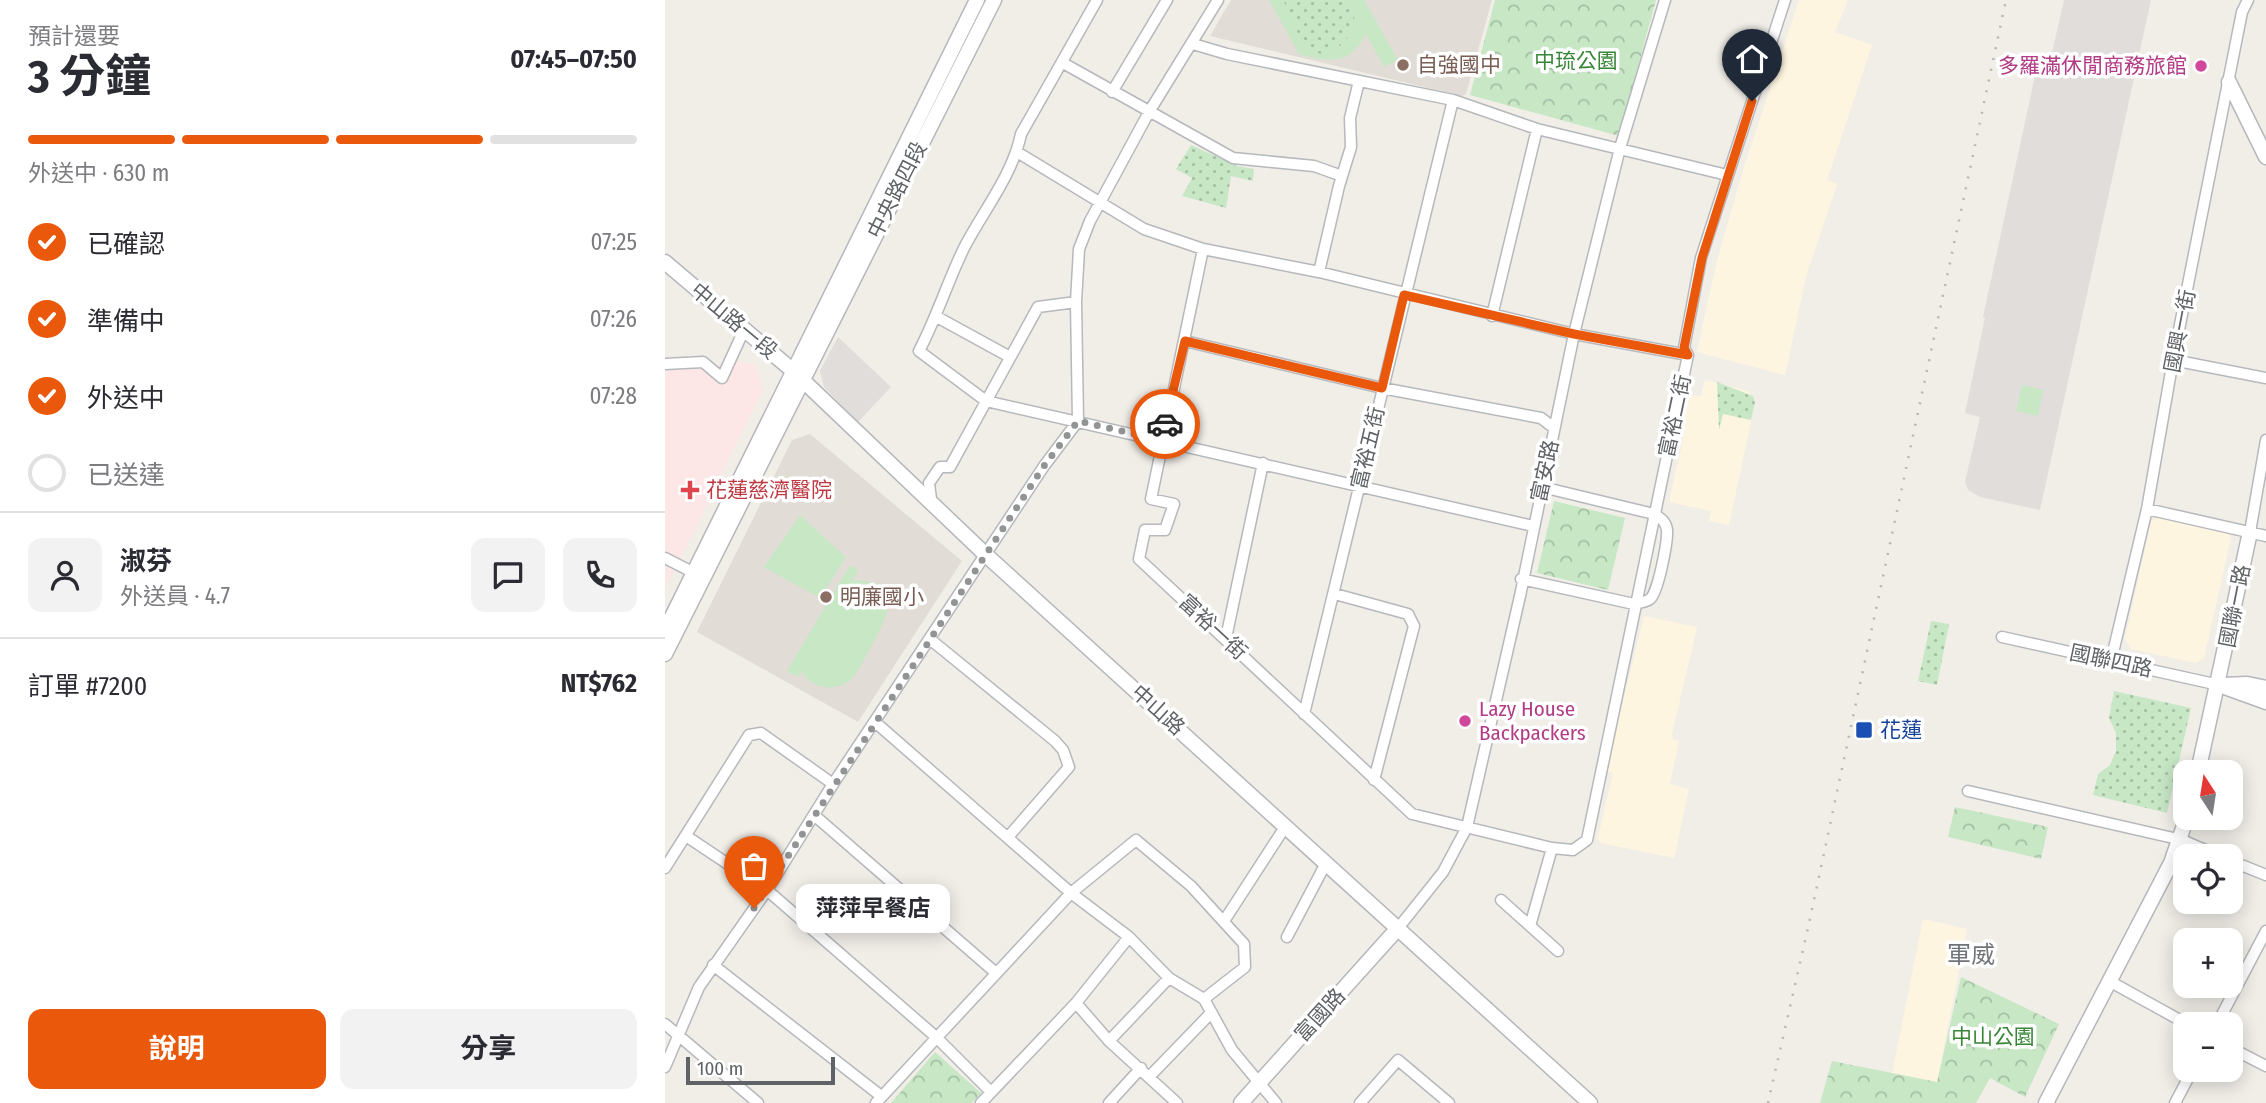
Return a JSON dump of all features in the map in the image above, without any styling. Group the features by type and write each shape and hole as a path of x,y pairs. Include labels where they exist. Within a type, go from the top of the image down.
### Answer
{"street":[{"name":"中央路四段","path":"699,576 792,370 977,0"},
{"name":"中央路四段","path":"699,576 803,381 994,0"},
{"path":"1097,0 1021,134 1017,152 964,249 937,317 919,351 986,401 1533,526"},
{"path":"1112,92 1167,0"},
{"path":"665,1067 699,987 713,965 767,890 833,783 1044,466 1078,421 1076,302 1079,249 1099,204 1149,112 1218,0"},
{"name":"富安路","path":"1399,927 1447,866 1467,827 1574,334 1620,148 1665,0"},
{"name":"富裕二街","path":"1587,840 1634,604 1688,355 1684,348 1702,258 1784,0"},
{"name":"國興一街","path":"2111,662 2147,509 2173,360 2248,0"},
{"path":"1193,44 1227,54 1453,100 1537,129 1727,175"},
{"path":"1063,63 1233,158 1314,166 1342,176"},
{"path":"1319,272 1351,147 1350,118 1359,81"},
{"path":"2229,82 2266,157"},
{"name":"富裕五街","path":"1304,714 1335,594 1342,546 1360,488 1404,295 1453,100"},
{"path":"1492,316 1537,129"},
{"path":"1017,152 1144,229 1203,249 1319,272 1404,295 1574,334 1688,355"},
{"name":"富裕一街","path":"1203,249 1185,341 1161,440 1151,499 1174,504 1165,530 1145,530 1139,559 1412,814 1552,848 1573,849 1587,840"},
{"name":"中山路一段","path":"665,262 803,381"},
{"path":"931,499 929,483 940,467 950,467 1038,307 1076,302"},
{"path":"937,317 1010,357"},
{"path":"665,364 703,362 722,378 744,330"},
{"path":"1185,341 1382,388 1541,418 1554,428"},
{"path":"2173,360 2266,378"},
{"name":"中山路","path":"803,381 931,499 986,555 1590,1103"},
{"name":"國聯一路","path":"2201,760 2219,685 2266,440"},
{"path":"1226,638 1263,463"},
{"path":"1521,579 1634,604 1649,599 1655,592 1662,564 1667,531 1664,520 1654,514 1542,487"},
{"path":"2147,509 2266,536"},
{"path":"665,558 699,576"},
{"path":"665,631 699,576"},
{"path":"665,654 699,576"},
{"path":"1335,594 1409,614 1414,626 1374,780"},
{"name":"國聯四路","path":"2002,637 2219,685 2266,702"},
{"path":"930,640 1055,741 1067,758 1069,767 1061,780 1008,837"},
{"name":"國聯四路","path":"2219,685 2247,684 2266,688"},
{"path":"875,722 1071,892 1129,937 1169,978 1204,999 1232,1050 1276,1103"},
{"path":"665,868 749,735 761,733 833,783"},
{"path":"1968,791 2191,844"},
{"path":"814,815 996,973"},
{"path":"1224,921 1286,827"},
{"path":"2046,1103 2111,982 2182,840 2184,830"},
{"path":"686,836 767,890 936,1037 990,1091"},
{"path":"713,965 878,1100 1071,892 1136,840 1191,886 1244,944 1245,967 1204,999"},
{"path":"1530,926 1552,848"},
{"path":"1287,937 1325,865"},
{"path":"2243,866 2266,875"},
{"path":"1501,900 1558,951"},
{"name":"富國路","path":"1241,1103 1399,927"},
{"path":"2223,1012 2266,931"},
{"path":"981,1103 1076,1003 1129,937"},
{"path":"1109,1041 1169,978"},
{"path":"2111,982 2173,1016"},
{"path":"1076,1003 1109,1041 1177,1103"},
{"path":"1149,1077 1210,1014"},
{"path":"665,1024 758,1103"},
{"path":"2243,1054 2266,1066"},
{"path":"1360,1103 1398,1059 1449,1103"},
{"path":"1109,1103 1141,1068"},
{"path":"2175,1103 2186,1082"}],"shaded area":[{"name":"自強國中","path":"1231,0 1492,0 1466,94 1462,96 1210,36"},
{"path":"1799,0 1848,0 1835,32 1872,45 1827,180 1837,184 1806,276 1785,375 1697,352 1716,264 1745,164"},
{"path":"2064,0 2151,0 2040,510 1980,497 1968,490 1965,482 1980,417 1965,413 2039,57 2051,57"},
{"path":"838,337 891,387 858,422 824,387 820,371"},
{"name":"花蓮慈濟醫院","path":"733,360 755,365 763,390 665,590 665,370 715,366"},
{"path":"1705,380 1748,391 1755,403 1729,525 1709,521 1711,511 1669,502 1685,431 1681,428 1688,395 1701,396"},
{"name":"明廉國小","path":"810,434 962,561 858,722 697,632 792,440"},
{"path":"2160,516 2227,531 2231,538 2204,658 2196,663 2131,649 2125,639 2151,522"},
{"path":"1644,616 1697,627 1672,734 1673,740 1679,741 1670,784 1689,789 1674,858 1601,843 1598,838 1613,773 1606,771"},
{"path":"1923,919 1967,929 1937,1083 1892,1074"}],"green space":[{"path":"1269,0 1283,0 1302,41 1314,52 1322,54 1337,49 1349,36 1356,21 1345,0 1364,0 1398,60 1384,67 1366,34 1353,52 1338,59 1320,59 1299,54"},
{"path":"1283,0 1345,0 1356,21 1349,36 1337,48 1330,53 1314,52 1299,36"},
{"name":"中琉公園","path":"1495,0 1656,0 1619,136 1470,95"},
{"path":"1191,145 1237,166 1254,169 1253,181 1231,176 1226,208 1182,196 1192,178 1176,169"},
{"path":"1717,382 1753,396 1755,403 1751,420 1723,414 1719,430"},
{"path":"2022,385 2043,390 2038,416 2016,411"},
{"path":"1554,501 1625,518 1608,590 1537,573"},
{"path":"800,515 846,557 820,598 764,567"},
{"path":"850,565 858,570 853,581 871,582 882,587 887,595 888,606 879,631 854,676 836,687 823,687 811,682 802,671 798,677 787,671"},
{"path":"1931,621 1949,624 1937,685 1918,681"},
{"path":"2114,691 2191,708 2179,760 2173,760 2173,787 2167,813 2093,795 2098,774 2110,765 2116,751 2116,733 2109,718"},
{"path":"1955,807 2048,827 2041,859 1948,837"},
{"name":"中山公園","path":"1961,977 2059,1024 2025,1097 1990,1078 1976,1103 1820,1103 1832,1061 1937,1082"},
{"path":"935,1052 981,1093 972,1103 891,1103"}],"railway":[{"path":"1768,1103 1808,928 2006,0"}],"way so far":[{"path":"754,908 833,783 1044,466 1078,421 1161,440 1165,424"}],"place":[{"name":"自強國中","path":"1403,65"},
{"name":"多羅滿休閒商務旅館","path":"2201,66"},
{"name":"花蓮慈濟醫院","path":"690,490"},
{"name":"明廉國小","path":"826,597"},
{"name":"Lazy House Backpackers","path":"1465,721"},
{"name":"花蓮","path":"1864,730"},
{"name":"萍萍早餐店","path":"754,908"}],"district":[{"name":"軍威","path":"1971,955"}],"route":[{"path":"1165,424 1185,341 1382,388 1404,295 1574,334 1688,355 1684,348 1702,258 1752,101"}]}
